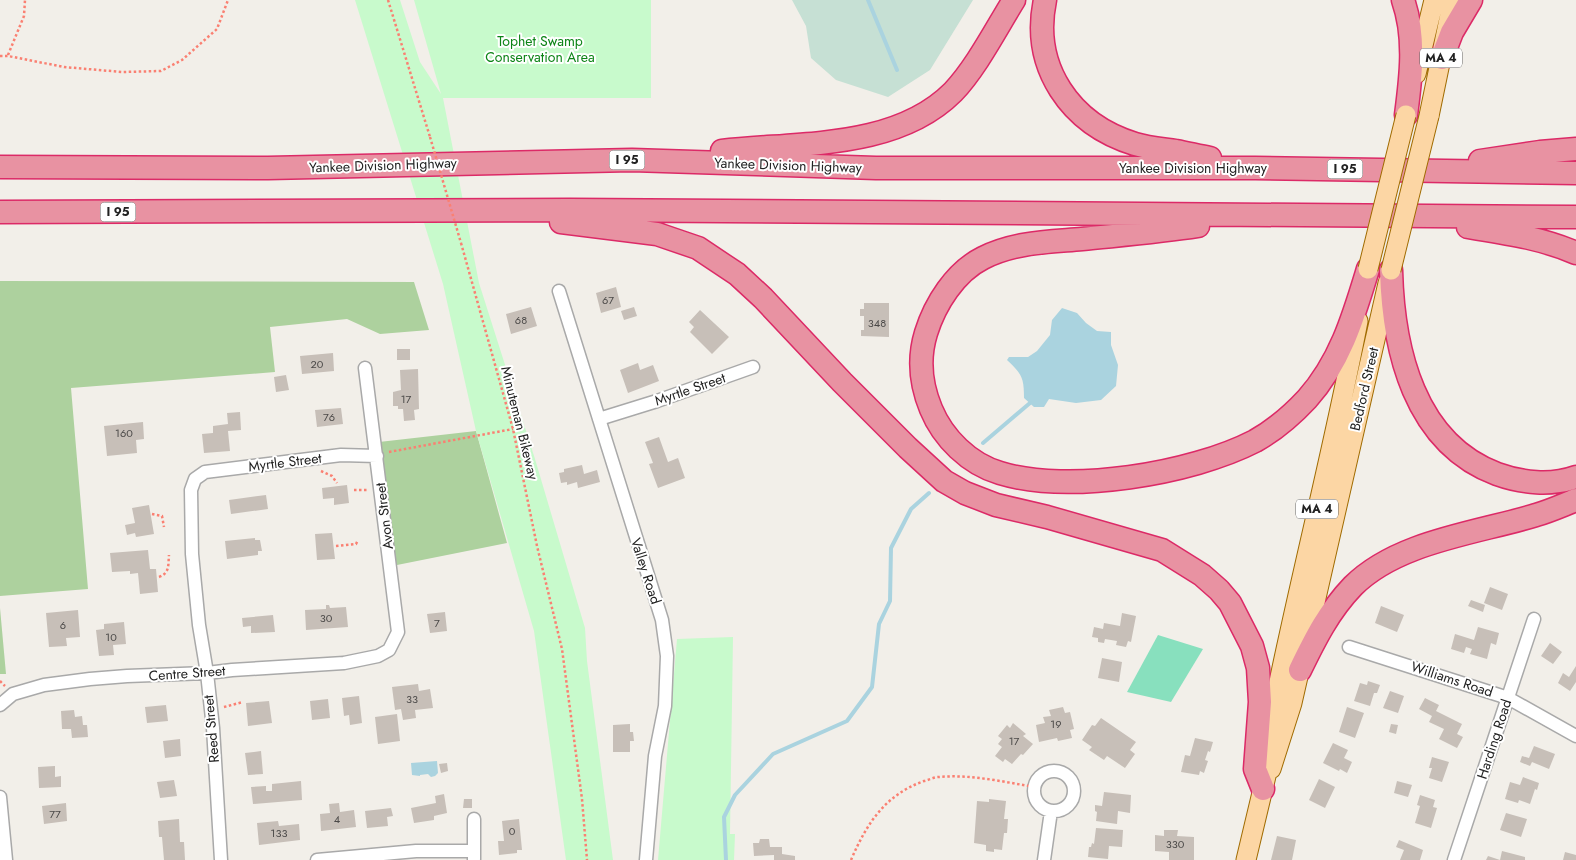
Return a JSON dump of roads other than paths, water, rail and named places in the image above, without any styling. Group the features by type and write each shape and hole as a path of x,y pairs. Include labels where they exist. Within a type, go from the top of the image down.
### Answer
{"highway":[{"path":"651,160 855,138 898,127 930,110 953,92 971,68 1014,0"},
{"path":"1045,0 1042,37 1047,62 1051,73 1068,101 1086,118 1108,133 1134,144 1255,168"},
{"path":"1403,0 1410,30 1411,48 1406,115"},
{"path":"1442,58 1452,32 1471,0"},
{"path":"1436,170 1496,158 1576,149"},
{"name":"Yankee Division Highway","path":"0,167 268,168 651,160 876,168 1255,168 1576,173"},
{"path":"473,210 658,234 698,248 737,274 763,298 855,395 944,481 965,493 996,505 1046,517 1162,550 1202,575 1219,590 1230,604 1252,646 1258,668 1260,702 1255,769 1265,782"},
{"name":"I 95","path":"0,212 473,210 1576,217"},
{"path":"1270,216 1166,231 1016,246 982,259 959,276 940,301 924,339 923,386 935,418 944,434 958,449 977,462 997,473 1022,478 1074,481 1128,477 1169,470 1213,459 1256,440 1284,420 1307,399 1328,373 1341,349 1368,268"},
{"path":"1418,216 1531,237 1559,245 1576,253"},
{"path":"1391,270 1396,330 1411,387 1424,411 1446,440 1481,468 1513,480 1545,483 1576,477"},
{"path":"1300,670 1326,619 1354,585 1373,570 1422,547 1537,515 1576,500"}],"main road":[{"name":"Bedford Street","path":"1265,782 1266,749 1279,682 1342,400 1368,268 1434,0"},
{"name":"Bedford Street","path":"1246,860 1265,782 1280,744 1300,670 1391,270 1429,116 1453,0"}],"street":[{"name":"Valley Road","path":"559,291 662,620 667,656 664,706 655,756 646,860"},
{"name":"Myrtle Street","path":"599,419 657,401 753,367"},
{"name":"Avon Street","path":"365,368 398,632 389,650 378,656"},
{"name":"Myrtle Street","path":"195,479 205,472 226,469 341,455 377,456"},
{"name":"Reed Street","path":"195,479 191,490 190,504 192,554 199,625 207,673 222,860"},
{"name":"Harding Road","path":"1454,860 1534,618"},
{"name":"Williams Road","path":"1349,647 1508,698 1576,736"},
{"name":"Centre Street","path":"0,704 13,694 44,685 127,676 207,673 344,663 378,656"},
{"path":"1049,772 1062,773 1072,782 1074,790 1071,803 1060,810 1051,811 1042,807 1036,800 1035,787 1041,776 1049,772"},
{"path":"0,797 6,860"},
{"path":"1044,860 1051,811"},
{"path":"317,860 416,851 474,856 474,819"}],"water":[{"path":"1062,308 1077,313 1097,331 1111,332 1111,345 1118,365 1116,386 1101,400 1076,403 1049,399 1044,407 1034,407 1024,398 1021,377 1007,360 1009,357 1028,357 1037,351 1050,335 1052,320"},
{"path":"437,761 438,773 435,776 431,777 428,774 412,775 411,763"}],"waterway":[{"path":"868,0 897,70"},
{"path":"983,443 1030,403"},
{"path":"726,860 724,817 735,795 773,754 847,721 872,687 879,624 890,601 891,548 911,509 929,493"}],"park label":[{"name":"Tophet Swamp Conservation Area","path":"540,49"}]}
